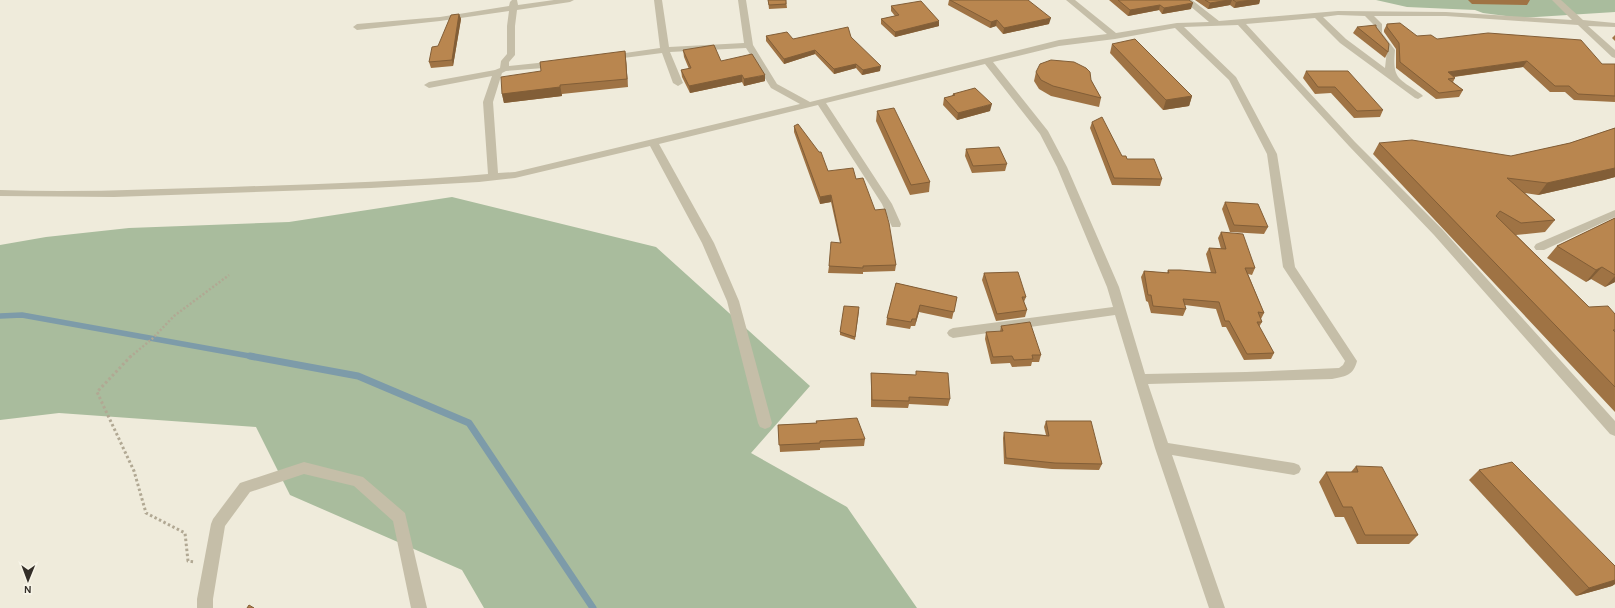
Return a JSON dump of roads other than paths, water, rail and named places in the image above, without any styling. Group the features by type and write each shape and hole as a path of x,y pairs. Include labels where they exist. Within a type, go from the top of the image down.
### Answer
{"street":[{"path":"357,27 440,18 514,4 570,0"},
{"path":"658,0 666,50 678,83"},
{"path":"742,0 749,45 774,86 809,105"},
{"path":"1070,0 1115,36"},
{"path":"1187,0 1217,24"},
{"path":"1556,0 1615,55"},
{"path":"493,178 488,102 505,61 511,55 511,26 514,4"},
{"path":"0,193 78,195 464,181 515,175 559,166 1059,43 1115,36 1177,25 1217,24 1338,13 1369,15 1446,14 1615,25"},
{"path":"1369,15 1378,24 1378,33 1391,50 1389,66 1393,78"},
{"path":"1318,16 1343,41 1418,96"},
{"path":"1238,21 1288,73 1352,144 1438,232 1615,430"},
{"path":"1140,379 1332,374 1342,372 1349,368 1351,361 1289,267 1272,154 1233,79 1177,25"},
{"path":"605,58 666,50 749,45"},
{"path":"987,60 1045,133 1062,167 1113,287 1162,448 1194,535 1217,608"},
{"path":"429,85 501,70 566,64"},
{"path":"820,102 887,204 896,224"},
{"path":"653,142 708,243 733,301 765,424"},
{"path":"1540,247 1615,213"},
{"path":"953,333 1120,310"},
{"path":"1162,448 1294,469"},
{"path":"205,608 218,524 245,487 304,468 358,481 400,518 419,608"}],"waterway":[{"path":"0,316 22,315 255,357"},
{"path":"250,356 358,376 469,423 593,608"}]}
